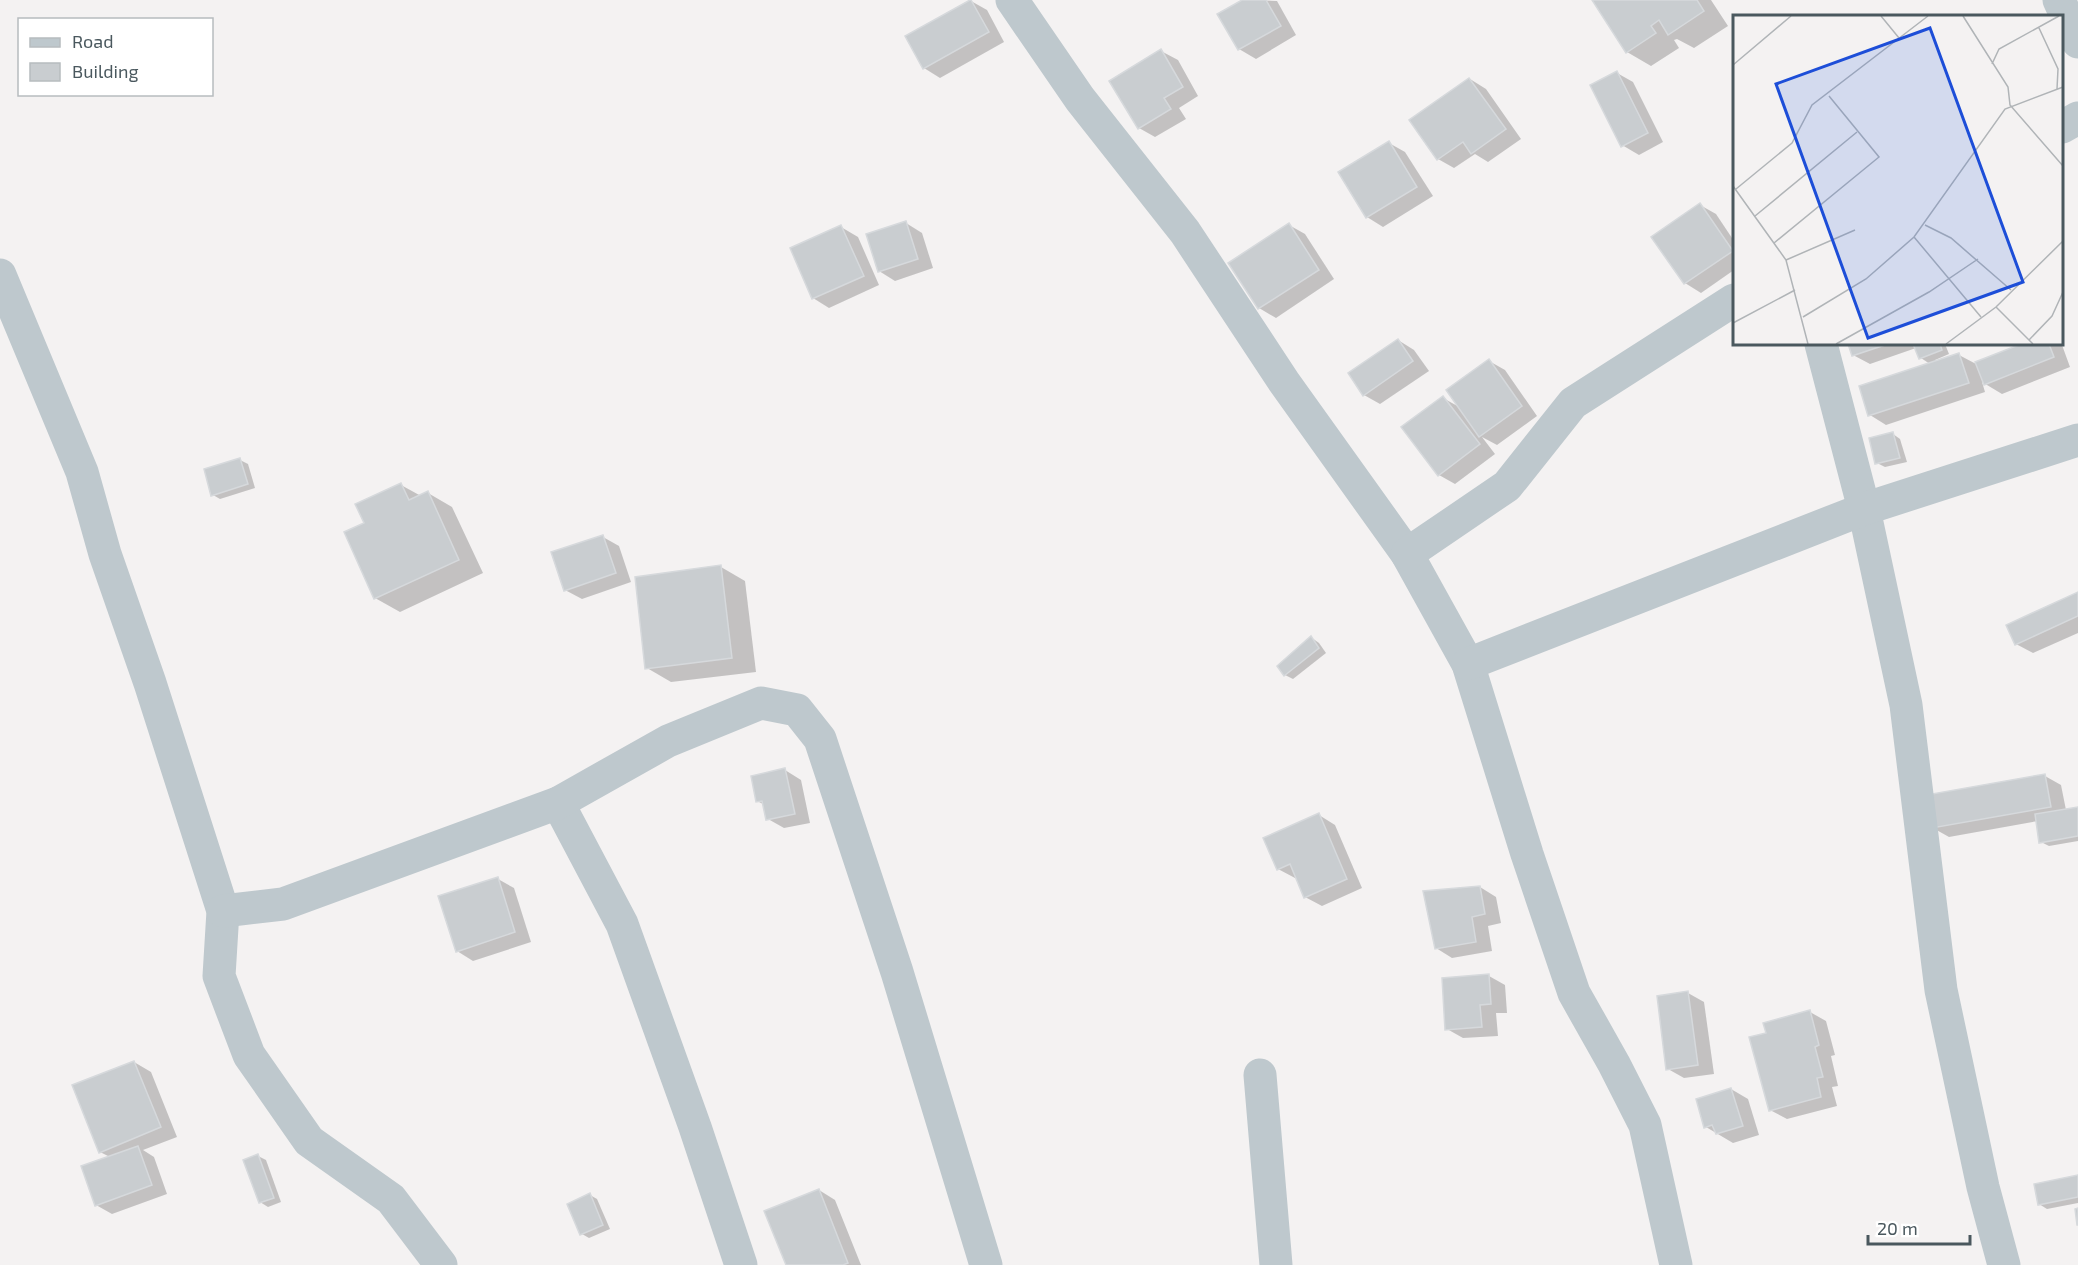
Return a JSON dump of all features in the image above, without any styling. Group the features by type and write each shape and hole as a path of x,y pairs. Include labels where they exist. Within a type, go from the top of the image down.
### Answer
{"street":[{"path":"1012,0 1080,99 1185,232 1284,382 1407,554 1468,664 1527,854 1574,993 1645,1125 1676,1265"},
{"path":"2059,0 2078,42"},
{"path":"2063,126 2078,118"},
{"path":"0,275 82,472 105,555 150,683 223,910 219,976 249,1055 309,1141 391,1199 441,1265"},
{"path":"1407,554 1507,486 1573,403 1733,301"},
{"path":"1821,345 1864,509 1906,705 1941,990 1983,1187 2004,1265"},
{"path":"1468,664 1864,509 2078,441"},
{"path":"223,910 283,904 558,803 668,741 762,703 797,710 820,739 897,972 986,1265"},
{"path":"558,803 622,924 741,1265"},
{"path":"1260,1075 1276,1265"}],"building":[{"path":"970,0 989,32 923,69 905,36"},
{"path":"1242,0 1266,0 1281,26 1238,50 1217,14"},
{"path":"1592,0 1697,0 1704,11 1668,35 1659,20 1651,26 1656,33 1626,53"},
{"path":"1161,49 1183,87 1164,98 1171,109 1138,129 1109,81"},
{"path":"1617,71 1648,133 1621,147 1590,85"},
{"path":"1469,78 1506,129 1471,154 1463,142 1437,160 1409,120"},
{"path":"1389,141 1417,187 1366,218 1338,172"},
{"path":"1700,203 1733,251 1684,284 1651,237"},
{"path":"906,221 918,259 878,272 866,234"},
{"path":"1289,223 1319,270 1258,309 1228,263"},
{"path":"841,225 864,276 812,299 790,248"},
{"path":"1398,339 1413,361 1363,396 1348,373"},
{"path":"1848,345 1885,345 1852,356"},
{"path":"1913,345 1940,345 1942,350 1919,359"},
{"path":"2018,345 2049,345 2054,357 1984,385 1975,362"},
{"path":"1959,353 1969,383 1868,416 1859,386"},
{"path":"1489,359 1522,406 1479,437 1446,390"},
{"path":"1443,396 1480,444 1438,476 1401,427"},
{"path":"1893,432 1900,458 1875,464 1869,438"},
{"path":"240,458 248,484 211,496 204,469"},
{"path":"401,483 409,500 428,491 459,560 374,599 344,532 364,523 355,504"},
{"path":"603,535 616,573 564,591 551,552"},
{"path":"721,565 732,658 645,669 635,577"},
{"path":"2078,592 2078,616 2015,645 2006,625"},
{"path":"1311,636 1319,648 1284,676 1277,666"},
{"path":"785,768 795,814 766,820 762,801 756,802 751,776"},
{"path":"2045,774 2051,807 1932,828 1926,795"},
{"path":"2078,807 2078,836 2039,843 2035,814"},
{"path":"1319,813 1347,879 1304,898 1290,864 1277,870 1263,838"},
{"path":"498,877 515,932 456,952 438,896"},
{"path":"1480,886 1485,914 1472,917 1476,942 1435,949 1423,891"},
{"path":"1489,974 1491,1004 1480,1005 1482,1027 1445,1030 1442,978"},
{"path":"1688,991 1698,1065 1666,1070 1657,996"},
{"path":"1810,1010 1819,1045 1815,1047 1823,1077 1817,1078 1821,1097 1769,1111 1749,1037 1766,1033 1763,1023"},
{"path":"134,1061 161,1127 99,1153 72,1085"},
{"path":"1731,1088 1743,1126 1716,1134 1712,1125 1704,1128 1696,1099"},
{"path":"138,1146 152,1185 95,1206 81,1166"},
{"path":"258,1154 274,1198 259,1203 243,1160"},
{"path":"2078,1175 2078,1197 2038,1205 2034,1184"},
{"path":"819,1189 848,1263 843,1265 786,1265 764,1211"},
{"path":"590,1193 603,1225 580,1235 567,1204"},
{"path":"2078,1208 2078,1225 2077,1225 2075,1209"}]}
